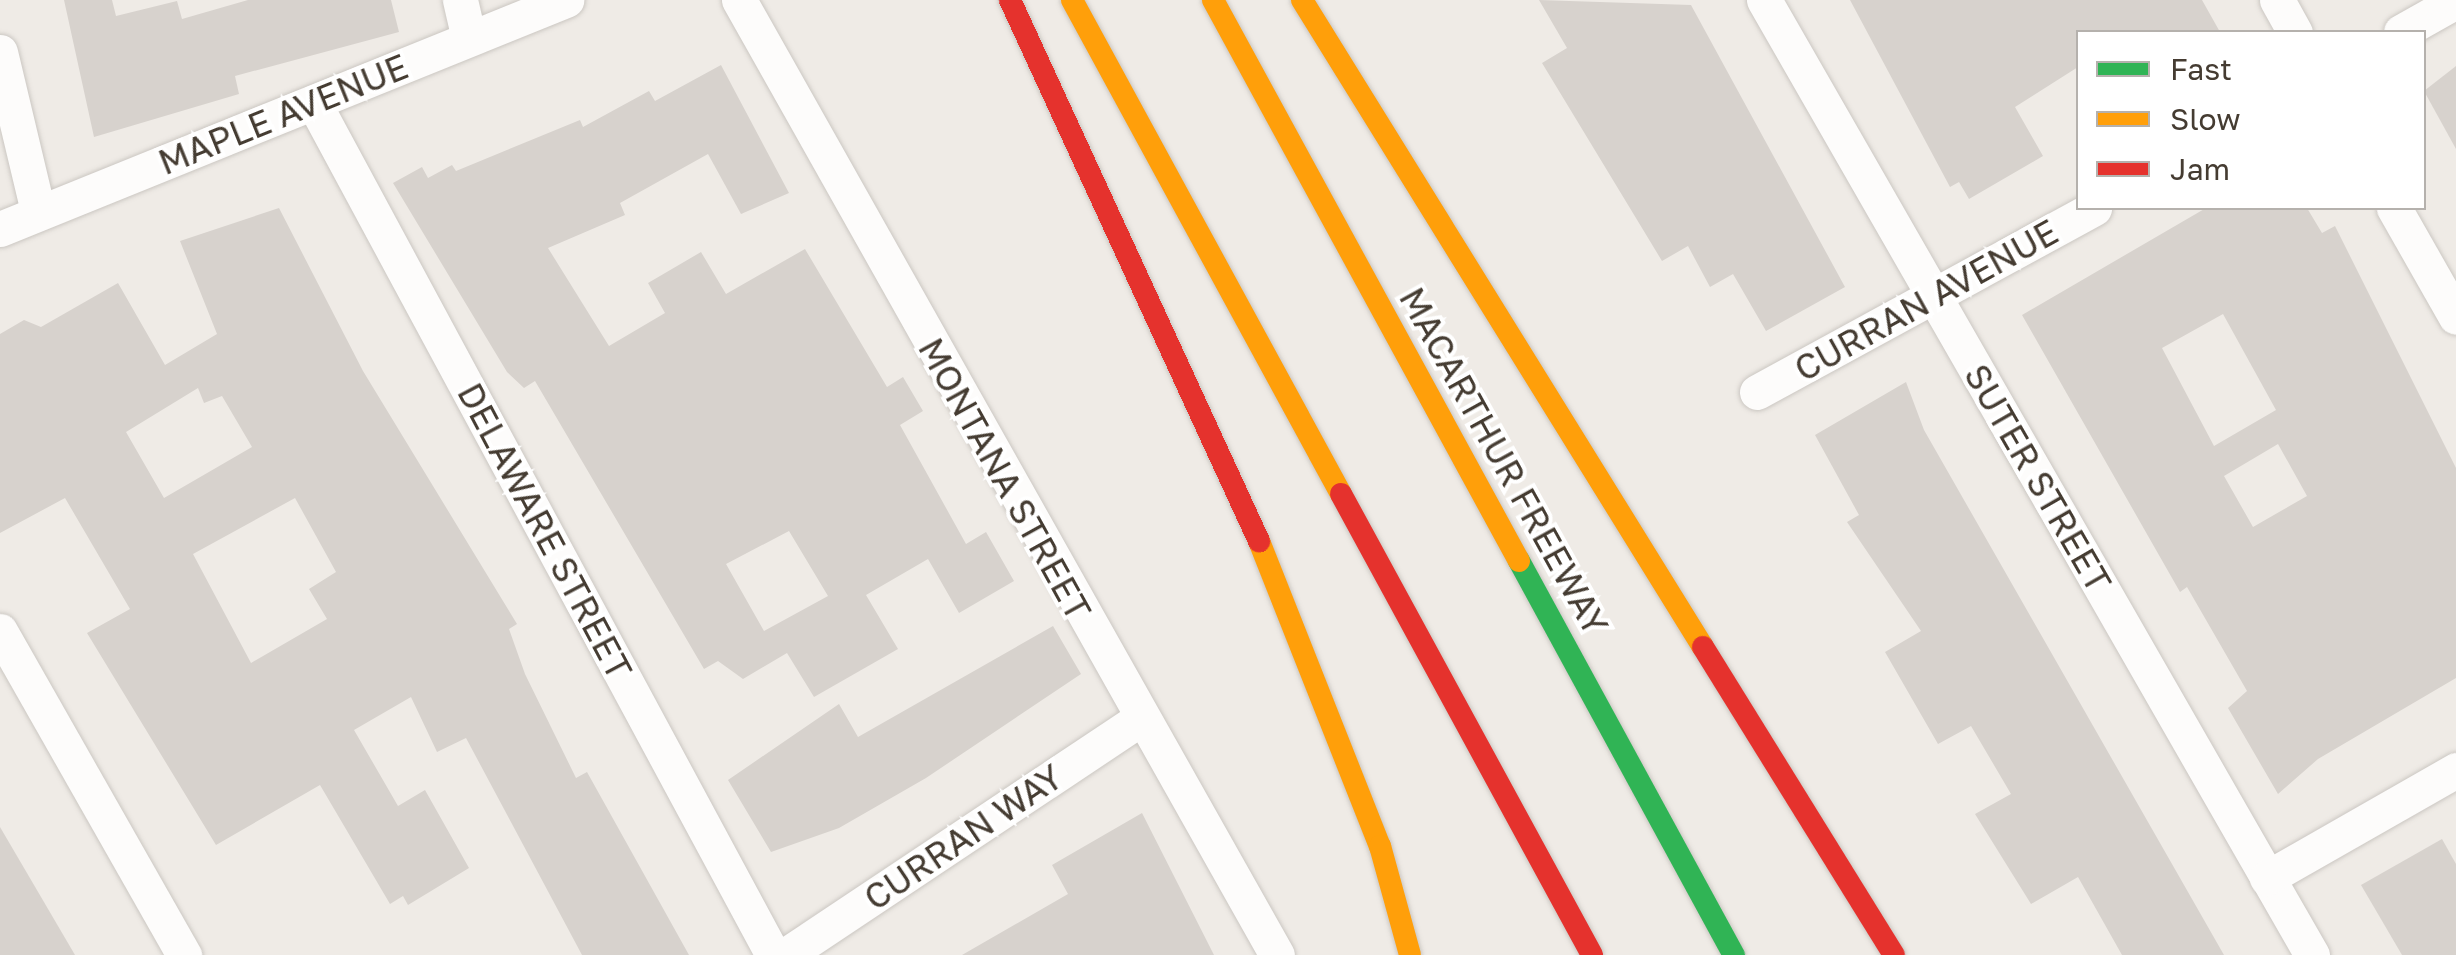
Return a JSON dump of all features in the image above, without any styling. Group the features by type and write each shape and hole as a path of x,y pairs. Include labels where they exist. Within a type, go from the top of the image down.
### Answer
{"highway":[{"path":"1010,0 1286,602 1380,846 1410,955"},
{"path":"1072,0 1592,955"},
{"name":"MACARTHUR FREEWAY","path":"1213,0 1734,955"},
{"path":"1302,0 1894,955"}],"street":[{"path":"460,0 468,34"},
{"name":"MAPLE AVENUE","path":"0,229 316,107 468,34 566,0"},
{"name":"MONTANA STREET","path":"739,0 1139,720 1277,955"},
{"name":"SUTER STREET","path":"1764,0 2312,955"},
{"path":"2276,0 2294,30"},
{"path":"2405,30 2456,1"},
{"path":"0,52 38,212"},
{"name":"DELAWARE STREET","path":"316,107 773,955"},
{"name":"CURRAN AVENUE","path":"1757,392 2090,210"},
{"path":"2395,210 2456,317"},
{"path":"0,631 184,955"},
{"name":"CURRAN WAY","path":"786,955 1139,720"},
{"path":"2268,878 2456,770"}],"building":[{"path":"64,0 112,0 116,16 177,1 182,19 248,0 391,0 399,32 235,76 239,94 94,137"},
{"path":"1539,0 1691,5 1845,287 1766,331 1733,274 1710,287 1688,246 1662,261 1542,63 1567,48"},
{"path":"1850,0 2202,0 2219,30 2076,30 2076,68 2015,107 2043,156 1969,199 1959,182 1950,187"},
{"path":"721,65 789,193 741,214 708,154 620,203 625,215 548,248 609,346 665,313 648,283 701,252 726,294 805,249 887,387 903,377 923,411 900,425 966,544 986,532 1014,581 959,613 928,559 866,595 898,649 814,697 787,653 743,679 718,661 704,669 535,381 524,388 507,372 393,183 422,167 428,178 452,165 456,171 580,120 583,127 649,91 655,101","holes":["789,531 828,596 764,631 726,564"]},
{"path":"2456,66 2456,149 2426,95 2426,89"},
{"path":"279,208 363,371 517,624 509,629 525,674 576,778 587,772 689,955 582,955 466,738 437,752 411,697 354,730 398,806 425,790 469,868 408,905 403,896 390,904 320,785 216,845 87,633 130,609 65,498 0,533 0,334 24,320 41,327 118,283 165,365 217,334 180,241","holes":["198,388 204,403 222,396 252,447 164,498 126,432","295,498 336,572 309,589 327,619 251,663 193,554"]},
{"path":"2203,210 2308,210 2322,233 2335,226 2456,468 2456,678 2318,759 2278,794 2228,708 2247,691 2187,587 2180,592 2022,315","holes":["2223,314 2276,410 2214,446 2162,348","2278,444 2307,496 2253,527 2224,476"]},
{"path":"1906,382 1924,430 2224,955 2122,955 2078,877 2031,904 1975,814 2011,794 1971,726 1938,744 1885,652 1921,631 1847,522 1859,515 1815,435"},
{"path":"1053,626 1081,674 926,778 839,828 771,852 728,780 839,704 858,737"},
{"path":"1142,813 1214,955 962,955 1068,894 1052,865"},
{"path":"0,827 75,955 0,955"},
{"path":"2442,839 2456,864 2456,955 2402,955 2361,885"}],"traffic: fast":[{"path":"1519,561 1734,955"}],"traffic: slow":[{"path":"1072,0 1341,494"},
{"path":"1213,0 1519,561"},
{"path":"1302,0 1703,647"},
{"path":"1259,541 1380,846 1410,955"}],"traffic: jam":[{"path":"1010,0 1259,541"},
{"path":"1341,494 1592,955"},
{"path":"1703,647 1894,955"}]}
